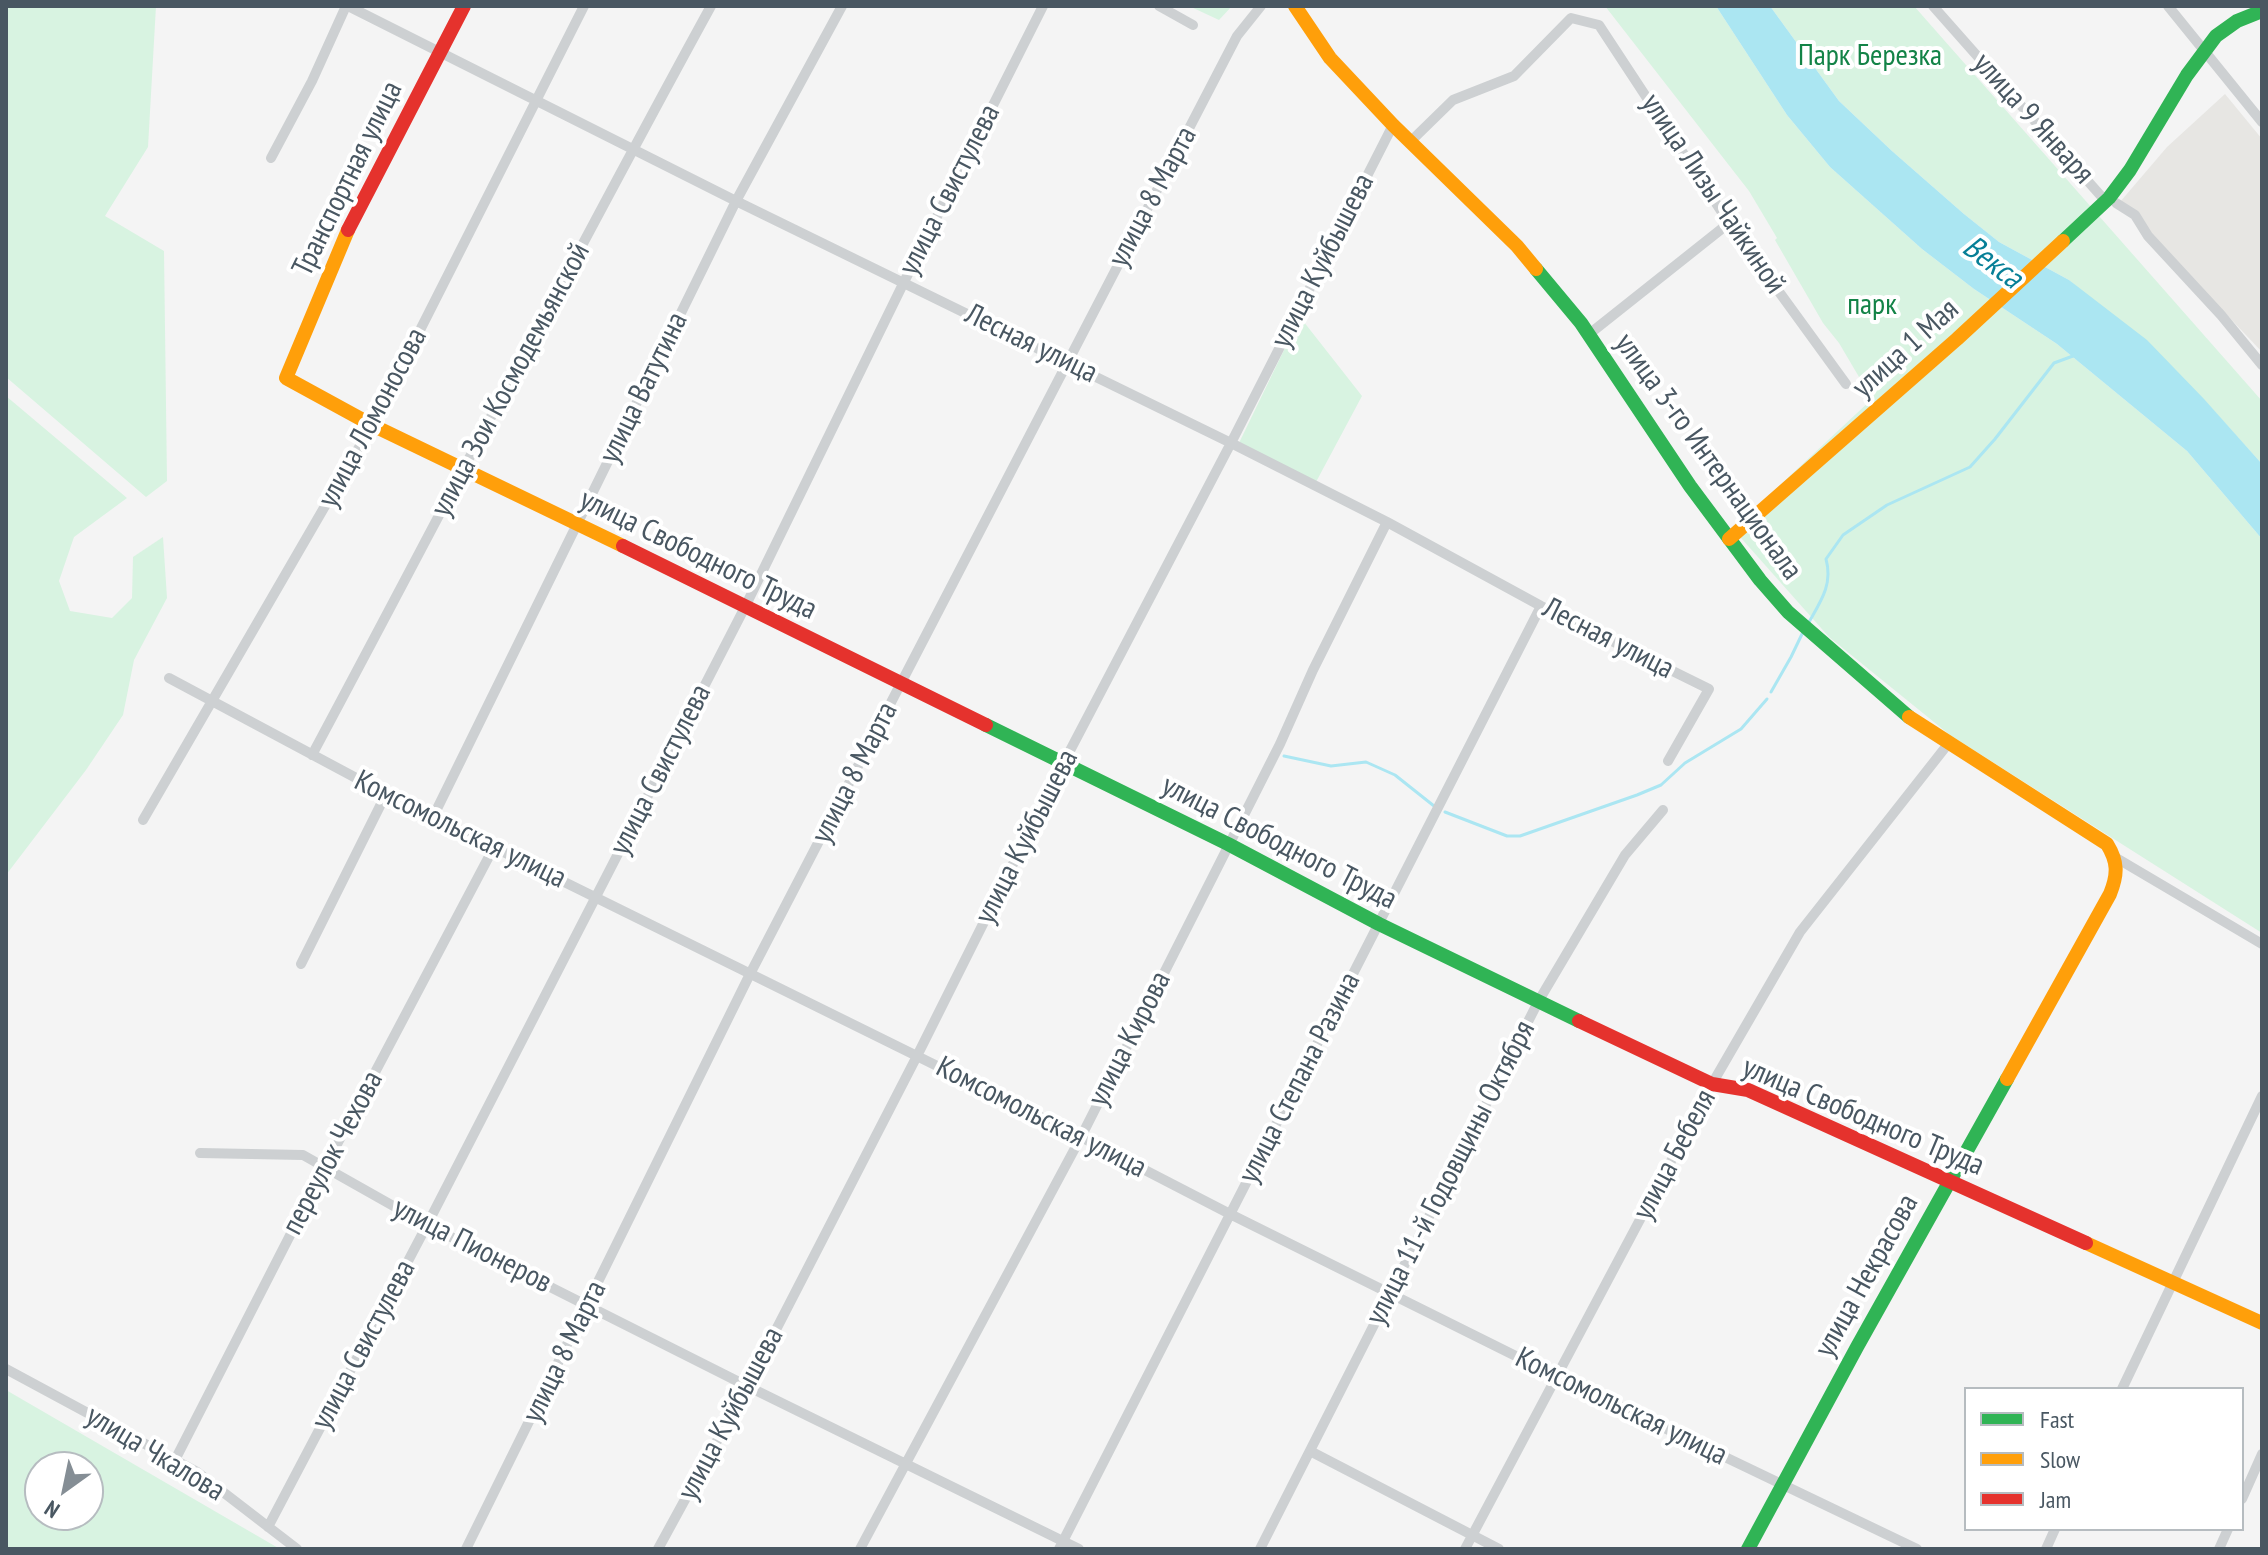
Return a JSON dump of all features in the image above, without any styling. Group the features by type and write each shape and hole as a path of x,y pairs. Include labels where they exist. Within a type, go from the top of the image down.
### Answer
{"street":[{"name":"Лесная улица","path":"347,6 736,201 1231,443 1387,522 1541,606 1709,689 1668,761"},
{"path":"271,158 347,6"},
{"name":"Транспортная улица","path":"286,378 351,222 464,6"},
{"name":"улица Ломоносова","path":"143,820 372,425 584,6"},
{"name":"улица Зои Космодемьянской","path":"312,755 711,6"},
{"name":"улица Ватутина","path":"433,817 736,201 842,6"},
{"name":"улица Свистулева","path":"268,1527 745,607 1043,6"},
{"path":"1159,6 1193,25"},
{"name":"улица 8 Марта","path":"466,1549 750,974 1237,36 1261,6"},
{"name":"улица 3-го Интернационала","path":"1295,6 1330,58 1393,125 1517,246 1588,335 1690,486 1760,580 1788,612 1915,722 2107,844 2118,859 2262,944"},
{"name":"улица 9 Января","path":"1933,6 2101,196"},
{"path":"2168,6 2262,122"},
{"name":"улица 1 Мая","path":"1729,539 1957,339 2109,198 2130,170 2187,75 2216,36 2237,21 2262,11"},
{"name":"улица Лизы Чайкиной","path":"1411,141 1453,100 1514,76 1571,18 1599,25 1729,223 1846,384"},
{"name":"улица Куйбышева","path":"658,1549 747,1386 1393,125"},
{"name":"улица 9 Января","path":"2116,203 2135,215 2148,236 2262,365"},
{"path":"1588,335 1729,223"},
{"name":"улица Свободного Труда","path":"286,378 372,425 1228,844 1379,924 1538,1002 1712,1084 1748,1090 2262,1323"},
{"name":"улица Кирова","path":"860,1549 1081,1137 1280,744 1313,670 1387,522"},
{"name":"улица Степана Разина","path":"1061,1545 1541,606"},
{"name":"Комсомольская улица","path":"169,678 386,794 1081,1137 1558,1377 1917,1549"},
{"name":"улица Бебеля","path":"1465,1549 1712,1084 1800,932 1948,744"},
{"path":"301,964 386,794"},
{"name":"улица 11-й Годовщины Октября","path":"1260,1549 1538,1002 1625,855 1663,810"},
{"name":"переулок Чехова","path":"175,1460 494,847"},
{"name":"улица Некрасова","path":"1748,1549 1949,1180 2110,894 2117,875 2118,859"},
{"path":"2123,1387 2262,1096"},
{"name":"улица Пионеров","path":"200,1153 303,1155 427,1225 906,1464 1061,1545 1079,1549"},
{"name":"улица Чкалова","path":"6,1369 197,1472 297,1549"},
{"path":"1310,1451 1499,1549"},
{"path":"2244,1494 2262,1454"}],"shaded area":[{"path":"2225,94 2262,139 2262,352 2120,202 2167,147"}],"green space":[{"path":"6,6 156,6 148,147 105,216 164,251 167,481 146,497 6,377"},
{"path":"1189,6 1232,6 1219,20"},
{"name":"парк","path":"1605,6 1716,6 1787,115 1830,167 1922,249 1974,289 2057,344 2187,451 2262,539 2262,933 1950,735 1829,637 1733,529 1872,399 1839,343 1823,323 1749,191"},
{"name":"Парк Березка","path":"1770,6 1914,6 2262,401 2262,464 2204,400 2069,280 1999,242 1892,151 1839,101"},
{"path":"1300,317 1362,396 1316,482 1239,443"},
{"path":"6,396 127,498 74,537 59,581 70,611 112,618 132,598 133,557 163,537 167,598 134,660 123,715 86,770 6,875"},
{"path":"6,1390 280,1549 6,1549"}],"water":[{"name":"Векса","path":"1716,6 1770,6 1839,101 1892,151 1999,242 2069,280 2147,340 2262,464 2262,539 2187,451 2057,344 1974,289 1922,249 1830,167 1787,115"}],"waterway":[{"path":"1809,622 1827,584 1826,559 1843,535 1887,505 1970,467 2054,363 2073,356"},
{"path":"1771,692 1803,632"},
{"path":"1445,812 1507,836 1520,836 1637,795 1661,785 1685,763 1741,729 1767,699"},
{"path":"1284,756 1331,766 1366,762 1395,775 1434,806"}],"traffic: fast":[{"path":"2063,241 2109,198 2130,170 2187,75 2216,36 2237,21 2262,11"},
{"path":"1536,269 1581,323 1690,486 1760,580 1788,612 1909,717"},
{"path":"986,725 1228,844 1379,924 1579,1021"},
{"path":"1748,1549 2007,1079"}],"traffic: slow":[{"path":"1295,6 1330,58 1393,125 1517,246 1536,269"},
{"path":"348,230 286,378 372,425 623,546"},
{"path":"1729,539 1957,339 2063,241"},
{"path":"1909,717 2107,844 2115,862 2110,894 2007,1079"},
{"path":"2086,1243 2262,1323"}],"traffic: jam":[{"path":"348,230 464,6"},
{"path":"623,546 986,725"},
{"path":"1579,1021 1712,1084 1748,1090 2086,1243"}]}
